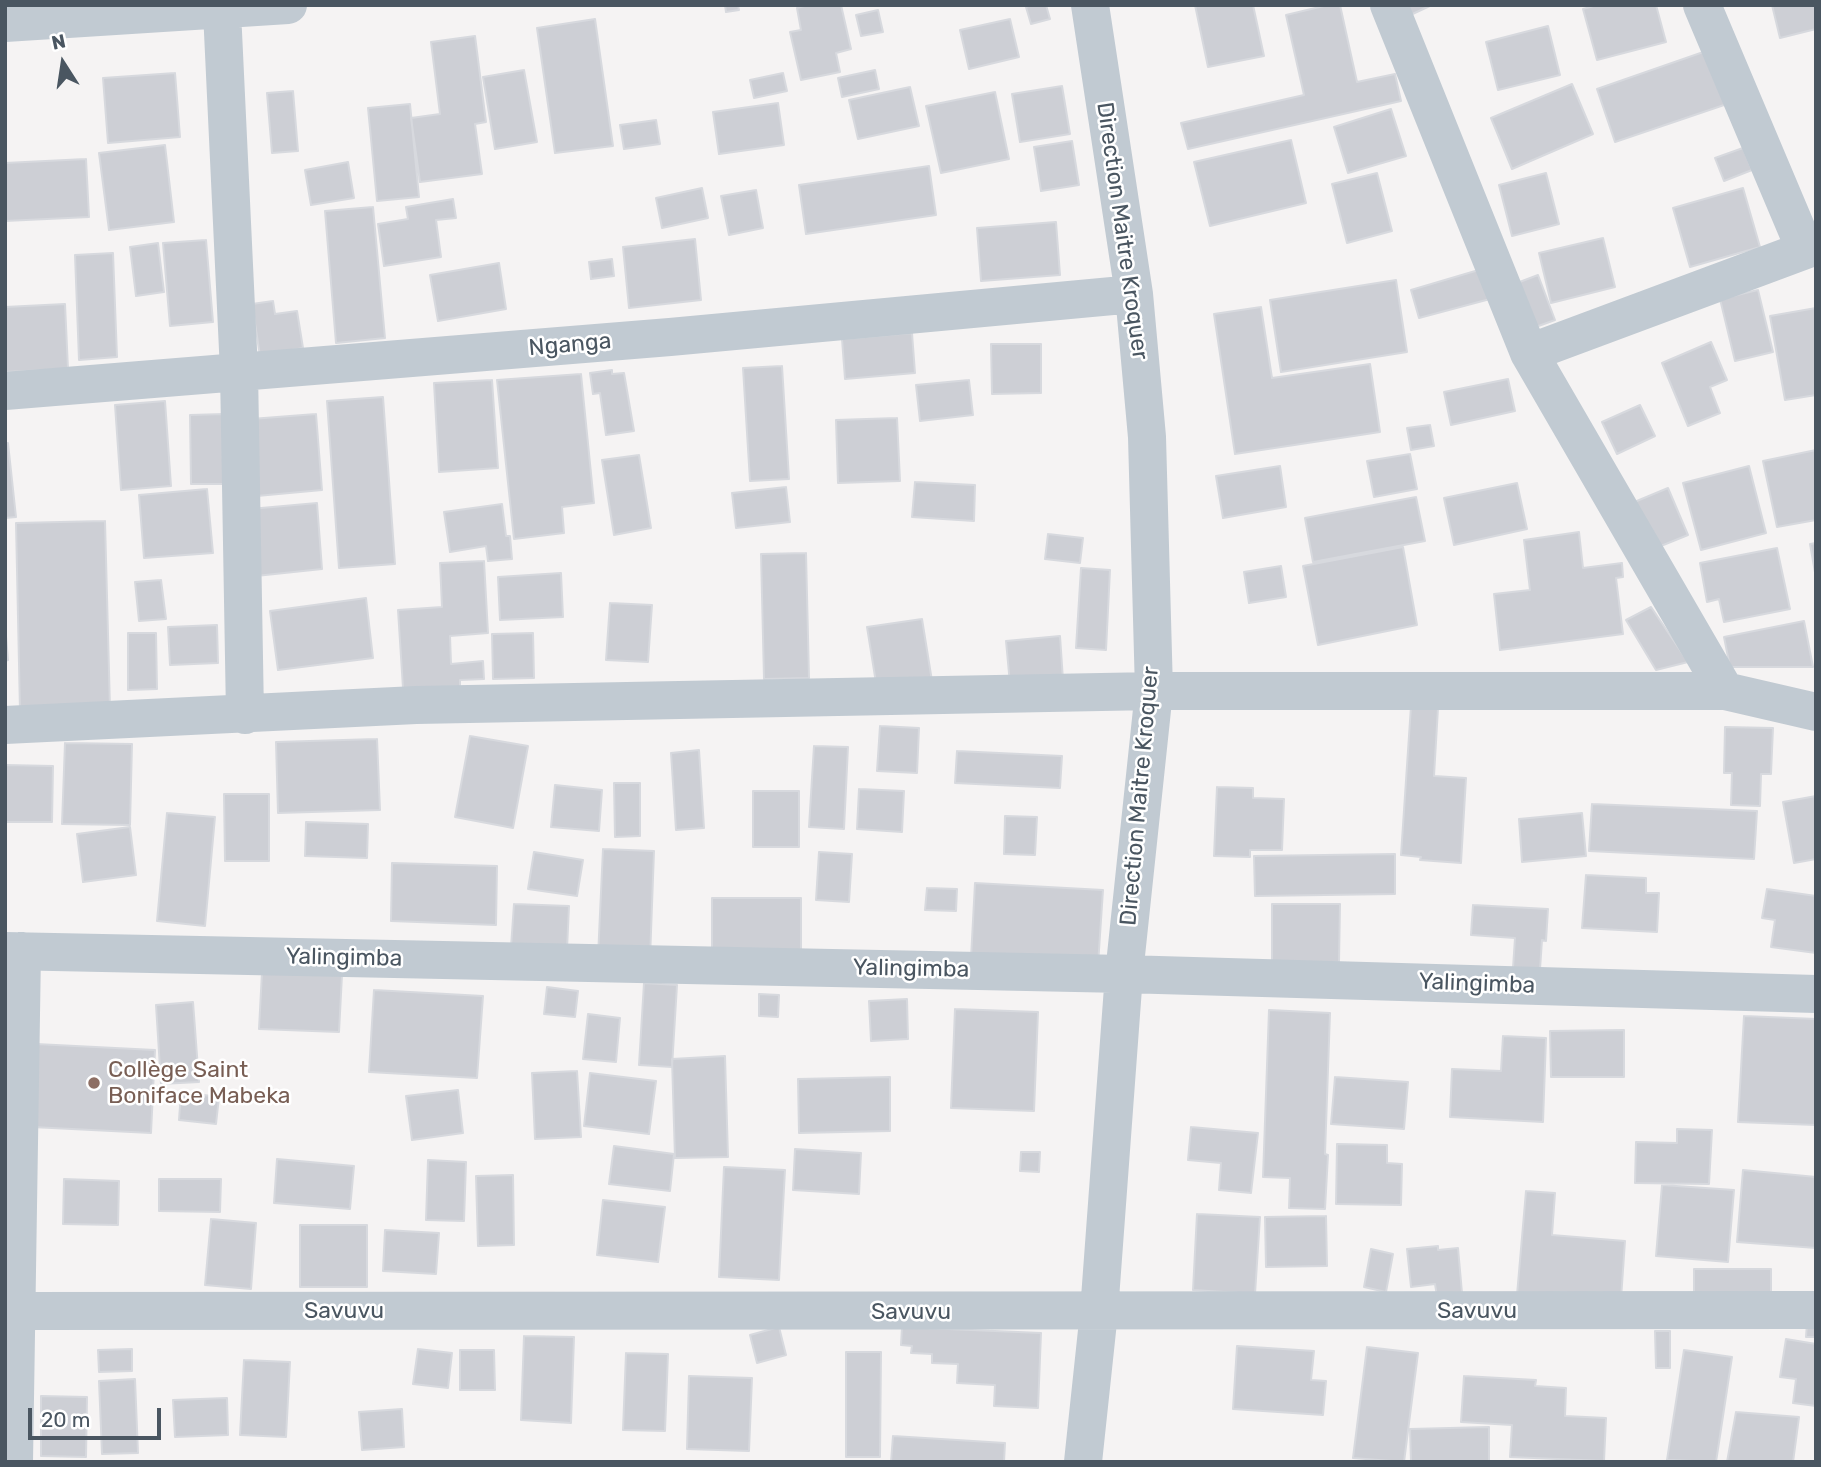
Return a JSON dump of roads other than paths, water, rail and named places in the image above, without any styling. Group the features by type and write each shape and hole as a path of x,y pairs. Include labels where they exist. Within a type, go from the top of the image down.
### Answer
{"street":[{"path":"5,23 288,5"},
{"name":"Direction Maitre Kroquer","path":"1083,1462 1099,1312 1124,974 1154,691 1147,437 1134,294 1090,5"},
{"path":"1390,5 1529,353 1725,691"},
{"path":"1529,353 1810,248 1702,5"},
{"path":"222,11 239,371 245,715"},
{"name":"Nganga","path":"5,391 656,338 1134,294"},
{"path":"5,725 416,705 1154,691 1725,691 1816,712"},
{"path":"14,951 10,1311 14,1462"},
{"name":"Yalingimba","path":"14,951 1124,974 1816,994"},
{"name":"Savuvu","path":"10,1311 1816,1310"}],"place":[{"name":"Collège Saint Boniface Mabeka","path":"94,1083"}]}
